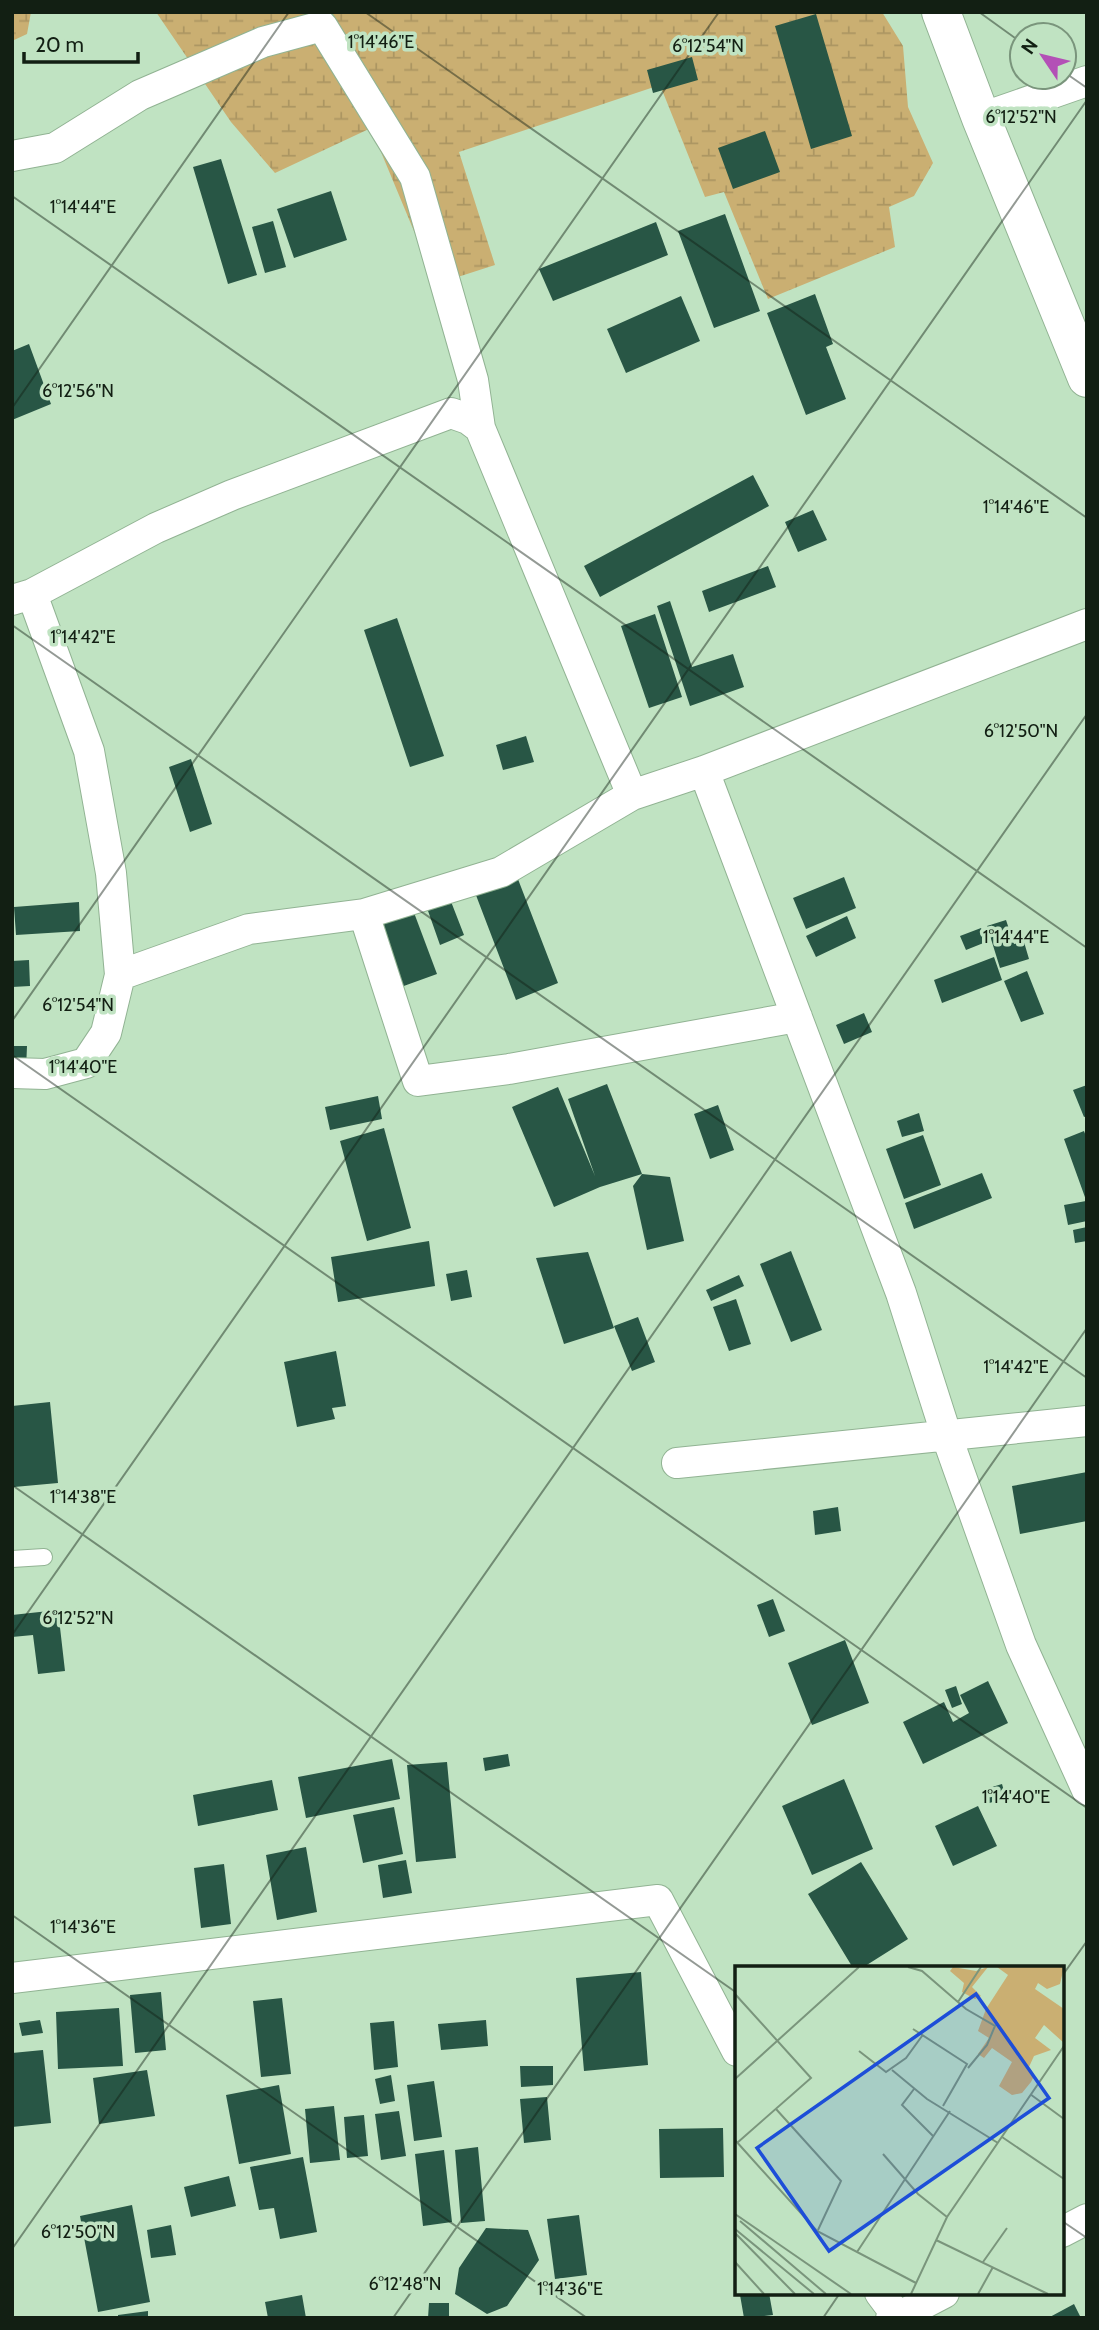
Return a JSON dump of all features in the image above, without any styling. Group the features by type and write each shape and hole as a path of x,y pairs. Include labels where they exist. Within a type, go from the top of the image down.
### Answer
{"main road":[{"path":"942,12 981,118 1087,378"}],"street":[{"path":"12,156 55,148 140,95 262,42 322,26 415,177 473,380 480,428 632,795"},
{"path":"981,118 1087,81"},
{"path":"12,1073 45,1074 86,1063 106,1033 120,975 111,873 89,751 22,597 156,528 219,500 451,413 480,428"},
{"path":"120,975 249,929 364,914 501,873 632,795 704,771 1087,624"},
{"path":"704,771 901,1293 947,1437 1021,1645 1087,1790"},
{"path":"364,914 418,1082 509,1069 797,1017"},
{"path":"677,1463 1087,1421"},
{"path":"12,1978 658,1900 735,2047"},
{"path":"1064,2231 1087,2219"},
{"path":"881,2295 894,2317 940,2295"}],"lane":[{"path":"12,1559 44,1556"}],"green space":[{"path":"12,12 31,12 27,34 12,41"},
{"path":"156,12 882,12 903,46 908,107 933,163 914,196 889,207 895,247 768,299 724,192 705,197 660,85 459,152 495,265 436,284 371,128 275,173 231,122"}],"building":[{"path":"816,14 852,136 811,149 775,26"},
{"path":"692,57 698,80 653,93 647,70"},
{"path":"765,131 780,172 733,189 718,148"},
{"path":"221,159 257,275 228,284 193,167"},
{"path":"331,191 347,240 294,258 277,209"},
{"path":"725,214 760,311 714,328 678,231"},
{"path":"273,221 286,267 265,273 252,227"},
{"path":"656,222 668,255 553,301 539,269"},
{"path":"815,294 833,344 826,347 846,399 806,415 767,313"},
{"path":"681,296 700,341 626,373 607,329"},
{"path":"29,344 51,404 12,420 12,351"},
{"path":"753,475 769,506 600,597 584,566"},
{"path":"813,510 827,540 798,552 785,522"},
{"path":"768,566 776,587 709,612 702,591"},
{"path":"670,601 692,667 733,654 744,687 690,706 657,606"},
{"path":"655,614 682,697 649,708 621,626"},
{"path":"397,618 444,756 410,767 364,630"},
{"path":"526,736 534,762 503,770 496,745"},
{"path":"191,759 212,824 190,832 169,767"},
{"path":"516,874 558,983 516,1000 474,890"},
{"path":"844,877 856,908 806,929 793,898"},
{"path":"450,899 464,935 440,945 427,908"},
{"path":"79,902 80,931 16,935 14,907"},
{"path":"413,910 437,974 401,987 378,924"},
{"path":"847,916 856,938 816,957 806,936"},
{"path":"1006,920 1014,944 1024,942 1029,959 1000,968 987,926"},
{"path":"981,928 986,942 966,950 960,936"},
{"path":"994,957 1002,980 942,1003 934,980"},
{"path":"29,960 30,986 12,987 12,961"},
{"path":"1027,971 1044,1014 1021,1022 1004,981"},
{"path":"864,1013 872,1032 844,1044 836,1025"},
{"path":"12,1046 27,1046 26,1070 12,1070"},
{"path":"607,1084 642,1174 600,1187 554,1207 512,1107 558,1087 595,1176 568,1099"},
{"path":"1087,1085 1087,1116 1084,1117 1073,1090"},
{"path":"378,1096 382,1119 330,1130 325,1107"},
{"path":"718,1105 734,1150 710,1159 694,1114"},
{"path":"919,1113 924,1131 902,1137 897,1121"},
{"path":"384,1128 411,1228 367,1241 340,1141"},
{"path":"1084,1131 1087,1139 1086,1200 1064,1139"},
{"path":"923,1135 941,1185 904,1199 886,1149"},
{"path":"982,1173 992,1198 914,1229 905,1203"},
{"path":"642,1174 670,1177 684,1241 647,1250 633,1186"},
{"path":"1086,1201 1087,1221 1068,1225 1064,1205"},
{"path":"1087,1227 1087,1241 1075,1243 1073,1230"},
{"path":"429,1241 435,1286 338,1302 331,1257"},
{"path":"791,1251 822,1330 791,1342 760,1264"},
{"path":"588,1252 614,1328 564,1344 536,1258"},
{"path":"467,1270 472,1297 451,1301 446,1274"},
{"path":"739,1275 744,1286 711,1301 706,1290"},
{"path":"736,1299 751,1344 729,1351 713,1307"},
{"path":"638,1317 655,1362 632,1371 614,1326"},
{"path":"336,1351 346,1406 332,1408 335,1419 297,1427 284,1362"},
{"path":"50,1402 58,1483 14,1487 12,1406"},
{"path":"1087,1472 1087,1521 1020,1534 1012,1486"},
{"path":"838,1507 841,1531 815,1535 813,1511"},
{"path":"773,1599 785,1631 769,1637 757,1605"},
{"path":"58,1610 65,1671 38,1674 33,1635 12,1637 12,1615"},
{"path":"845,1640 869,1703 812,1725 788,1663"},
{"path":"988,1681 1008,1723 923,1764 903,1722 944,1702 953,1722 969,1713 960,1695"},
{"path":"956,1686 962,1704 952,1708 945,1690"},
{"path":"508,1754 510,1766 485,1771 483,1758"},
{"path":"392,1759 400,1799 306,1818 298,1777"},
{"path":"447,1762 456,1858 416,1862 407,1765"},
{"path":"844,1779 873,1849 812,1875 782,1806"},
{"path":"272,1780 278,1810 198,1826 193,1795"},
{"path":"1002,1784 1006,1798 986,1804 982,1790"},
{"path":"978,1806 997,1846 953,1866 935,1826"},
{"path":"394,1807 403,1854 363,1863 353,1815"},
{"path":"306,1847 317,1912 277,1920 266,1855"},
{"path":"406,1860 412,1893 383,1898 378,1865"},
{"path":"861,1862 908,1939 865,1966 852,1966 808,1894"},
{"path":"224,1864 231,1924 201,1928 194,1868"},
{"path":"641,1972 648,2065 584,2071 576,1978"},
{"path":"161,1992 166,2050 135,2053 130,1995"},
{"path":"282,1998 291,2074 261,2077 253,2001"},
{"path":"119,2008 123,2066 58,2069 56,2012"},
{"path":"40,2020 43,2033 22,2036 19,2023"},
{"path":"486,2020 488,2046 441,2050 438,2024"},
{"path":"394,2021 398,2067 374,2070 370,2023"},
{"path":"43,2050 51,2123 12,2127 12,2053"},
{"path":"520,2066 553,2066 553,2085 521,2087"},
{"path":"147,2070 155,2116 99,2124 93,2078"},
{"path":"391,2075 395,2101 380,2104 375,2079"},
{"path":"434,2081 442,2137 414,2141 407,2085"},
{"path":"279,2085 291,2154 239,2164 226,2095"},
{"path":"547,2097 551,2140 524,2143 520,2099"},
{"path":"334,2106 340,2160 310,2163 305,2109"},
{"path":"399,2111 406,2156 381,2160 375,2114"},
{"path":"364,2115 368,2156 347,2158 344,2117"},
{"path":"723,2128 724,2177 660,2178 659,2129"},
{"path":"478,2147 485,2221 461,2223 455,2150"},
{"path":"444,2150 452,2222 423,2226 415,2154"},
{"path":"303,2157 317,2232 280,2239 274,2208 259,2210 250,2167"},
{"path":"229,2176 236,2206 191,2217 184,2187"},
{"path":"132,2205 150,2302 98,2312 80,2216"},
{"path":"579,2215 587,2275 555,2279 547,2219"},
{"path":"171,2225 176,2255 151,2258 147,2230"},
{"path":"486,2228 528,2230 539,2260 507,2306 487,2314 455,2294 459,2268"},
{"path":"302,2295 306,2318 268,2318 265,2302"},
{"path":"740,2295 769,2295 773,2315 744,2318"},
{"path":"429,2303 449,2303 449,2318 428,2318"},
{"path":"1074,2304 1081,2318 1048,2318"},
{"path":"148,2311 148,2318 118,2318 118,2315"}]}
